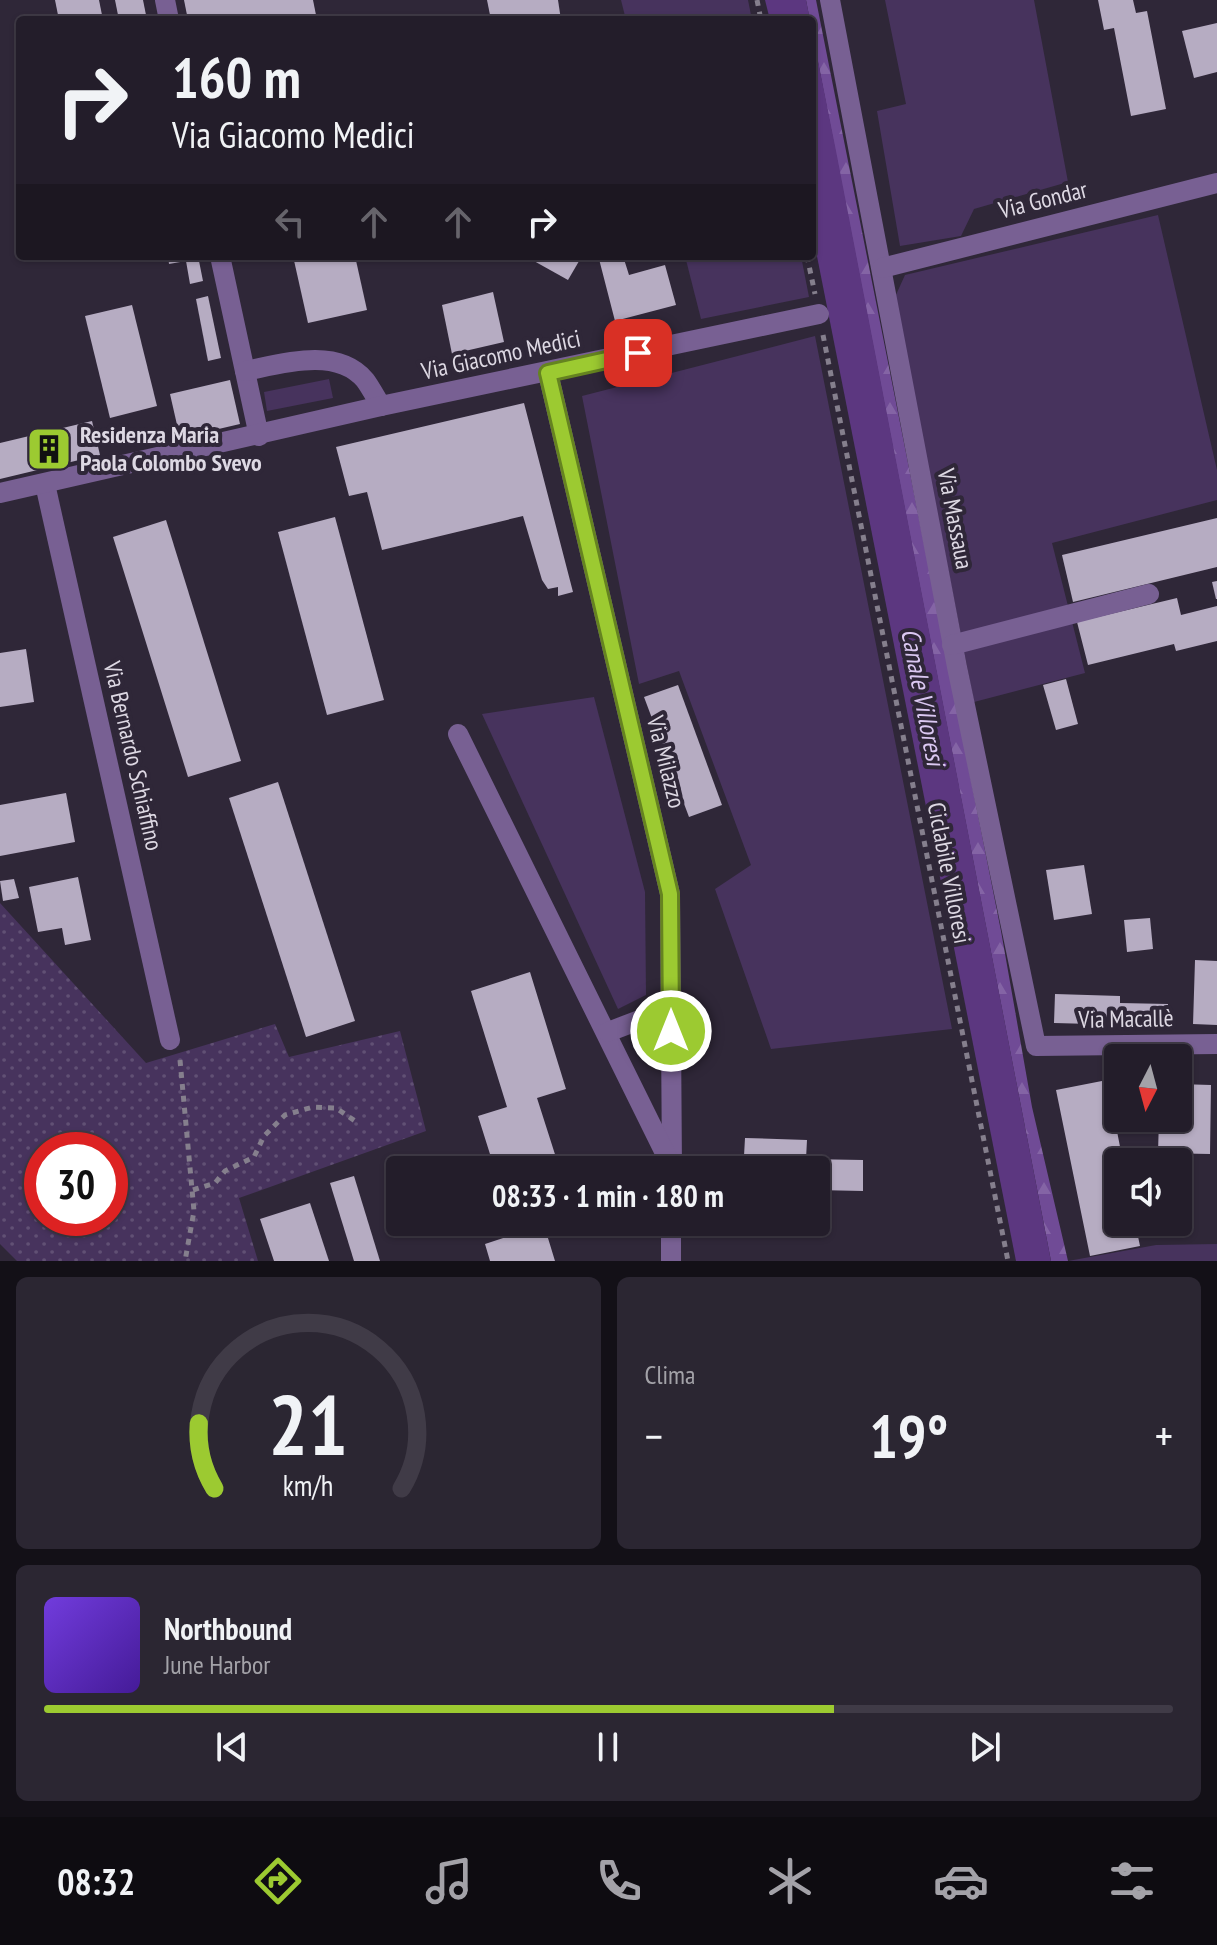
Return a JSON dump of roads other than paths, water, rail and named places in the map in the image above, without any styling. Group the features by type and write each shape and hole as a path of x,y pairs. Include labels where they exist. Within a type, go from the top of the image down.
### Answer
{"street":[{"name":"Via Massaua","path":"830,0 952,645 1036,1046"},
{"name":"Via Gondar","path":"882,268 1217,183"},
{"path":"221,260 259,436"},
{"name":"Via Giacomo Medici","path":"0,493 381,406 819,314"},
{"path":"245,371 304,359 342,365 363,377 381,406"},
{"name":"Via Milazzo","path":"548,373 670,894 672,1156"},
{"name":"Via Bernardo Schiaffino","path":"45,484 170,1040"},
{"path":"952,645 1149,594"},
{"path":"458,734 608,1032 666,1156"},
{"path":"608,1032 671,1008"},
{"name":"Via Macallè","path":"1036,1046 1217,1044"},
{"path":"671,1236 671,1261"}],"water":[{"path":"765,0 806,0 809,16 769,16"},
{"name":"Canale Villoresi","path":"816,51 1051,1261 1016,1261 816,251"}],"place":[{"name":"Residenza Maria Paola Colombo Svevo","path":"49,449"}]}
